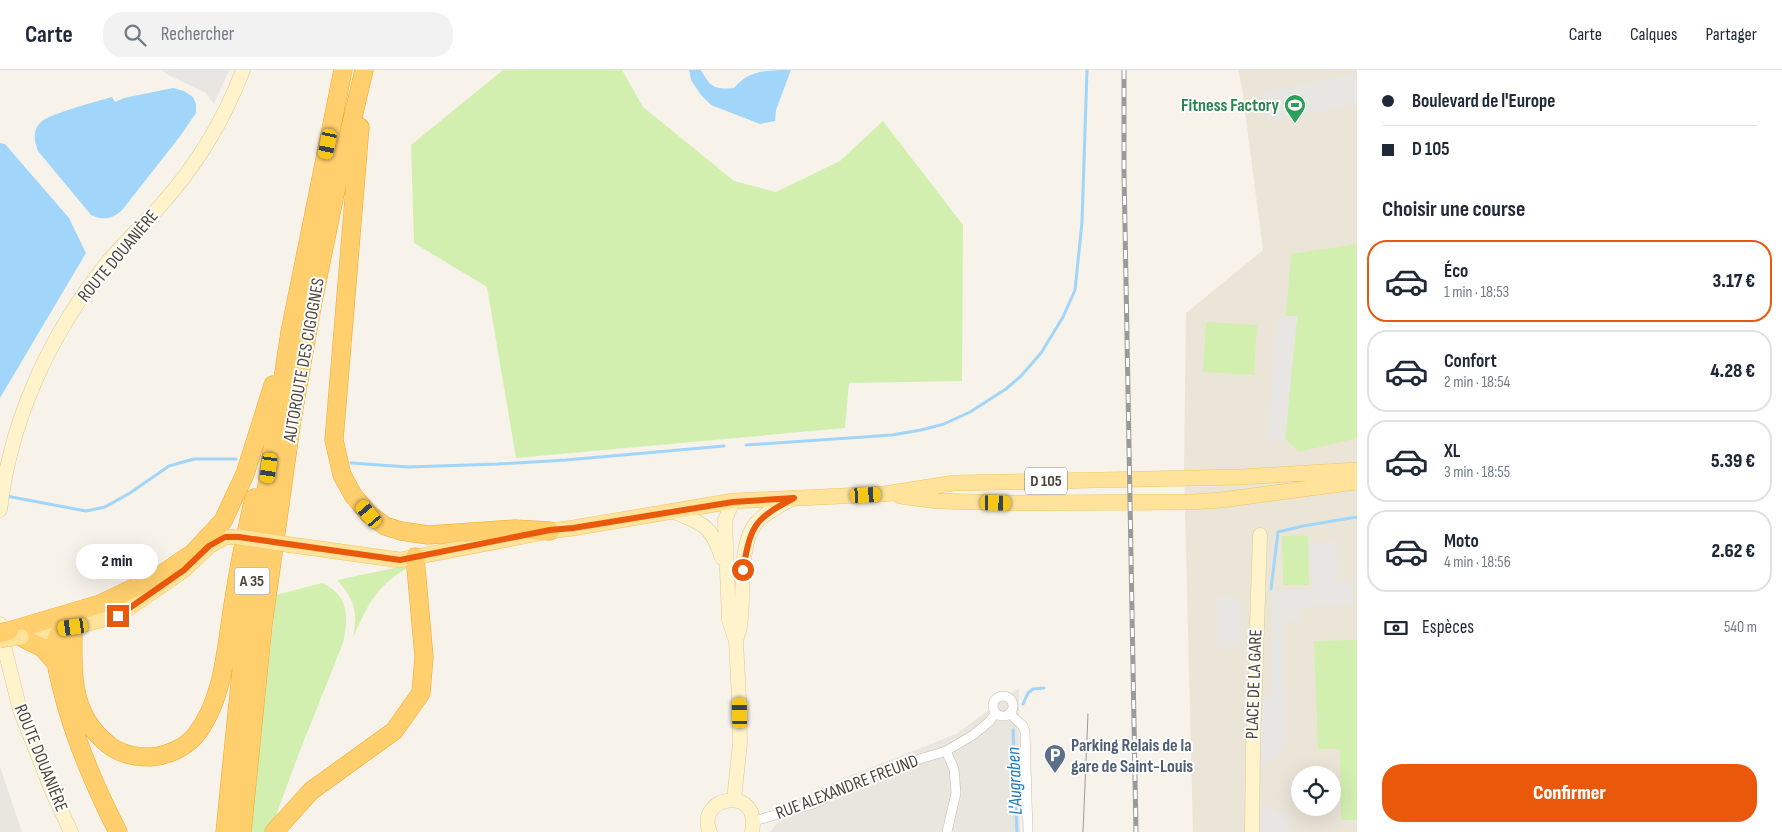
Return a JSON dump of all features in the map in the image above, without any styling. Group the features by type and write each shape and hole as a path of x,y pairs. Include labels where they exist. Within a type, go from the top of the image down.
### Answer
{"highway":[{"name":"AUTOROUTE DES CIGOGNES","path":"225,832 246,624 290,332 343,70"},
{"name":"AUTOROUTE DES CIGOGNES","path":"242,832 263,625 292,419 334,198 364,70"},
{"path":"364,70 334,440 342,475 353,495 369,514 385,526 401,531 428,535 514,529 550,530"},
{"path":"118,832 81,752 66,704 56,663 55,646 57,636 68,628 75,692 79,707 90,728 114,749 129,756 148,757 166,754 184,746 194,737 206,720 212,706 223,664 239,567 290,332"},
{"path":"6,633 100,604 159,576 193,552 223,521 245,474 290,332"},
{"path":"274,832 310,792 394,731 421,693 424,658 408,559"},
{"path":"6,633 43,648 56,663"}],"main road":[{"name":"ROUTE DOUANIÈRE","path":"0,510 3,486 13,442 24,408 33,385 66,320 103,268 162,204 196,161 223,116 243,70"},
{"name":"D 105","path":"408,559 550,530 573,528 733,502 884,494 954,483 1241,477 1357,470"},
{"name":"D 105","path":"884,494 937,501 996,503 1192,502 1221,500 1357,482"},
{"path":"736,641 740,627 743,570 748,540 756,523 774,509 794,498"},
{"path":"733,502 726,520 726,570 729,620 736,641 740,743 734,800"},
{"path":"672,511 698,522 708,529 716,539 726,570"},
{"name":"PLACE DE LA GARE","path":"1252,832 1252,746 1260,535"},
{"path":"6,633 68,628 118,616 184,570 209,546 225,537 239,537 408,559"},
{"name":"ROUTE DOUANIÈRE","path":"6,633 1,634 20,710 52,791 71,832"},
{"path":"710,832 708,820 713,808 719,803 734,800 742,802 748,807 753,827"}],"street":[{"path":"998,696 1010,698 1013,704 1009,713 1001,716 996,713 993,708 993,701 998,696"},
{"name":"RUE ALEXANDRE FREUND","path":"753,827 813,804 881,771 946,751 973,735 989,722 996,713"},
{"path":"1009,713 1023,726 1024,732 1028,832"},
{"path":"946,751 954,769 956,793 948,832"}],"shaded area":[{"path":"162,70 229,70 214,104 206,93 168,75"},
{"path":"1238,70 1357,70 1357,832 1193,832 1184,470 1186,313 1263,250"},
{"path":"1357,74 1357,104 1267,121 1261,92"},
{"path":"1286,316 1297,316 1285,439 1267,443 1278,319"},
{"path":"1336,541 1339,584 1353,583 1354,604 1301,607 1299,616 1301,621 1284,621 1285,744 1258,771 1260,699 1265,695 1271,695 1273,590 1313,590 1309,543"},
{"path":"1218,597 1241,599 1240,647 1218,646"},
{"path":"1019,688 1020,832 770,832 793,803 837,781 956,734"},
{"path":"0,767 22,832 0,832"},
{"path":"1259,801 1271,809 1289,811 1289,832 1260,832"}],"green space":[{"path":"503,70 622,70 643,107 734,181 776,192 840,161 883,121 963,225 962,381 849,383 845,428 516,458 487,287 414,243 411,145"},
{"path":"1357,244 1357,438 1299,452 1285,439 1297,316 1286,316 1291,254"},
{"path":"1206,322 1257,325 1254,375 1203,372"},
{"path":"1282,536 1308,536 1309,585 1283,585"},
{"path":"414,564 383,586 364,614 353,638 354,607 348,594 337,580"},
{"path":"322,583 338,594 345,608 346,624 343,643 270,832 251,832 276,595"},
{"path":"1357,640 1357,820 1341,820 1340,749 1318,749 1314,641"}],"water":[{"path":"689,70 701,70 710,84 718,88 734,88 752,74 774,70 791,70 776,110 775,121 760,124 711,105 701,95 691,80"},
{"path":"173,88 184,91 193,97 196,104 196,113 123,209 116,215 108,218 91,215 38,151 35,136 38,125 54,115 112,97 115,102 124,98"},
{"path":"0,143 5,144 69,218 86,253 0,398"}],"waterway":[{"path":"746,445 892,435 921,430 944,424 970,412 1006,389 1021,376 1041,353 1063,317 1075,290 1082,222 1087,70"},
{"path":"351,463 408,467 498,464 724,446"},
{"path":"6,496 86,511 105,507 130,493 169,466 194,459 236,459"},
{"name":"L'Augraben","path":"1271,589 1278,532 1357,517"},
{"name":"L'Augraben","path":"1023,704 1028,693 1033,689 1044,688"},
{"name":"L'Augraben","path":"1013,730 1017,832"}],"tram line":[{"path":"1083,832 1088,714"}],"railway":[{"path":"1124,70 1124,171 1136,832"}],"place":[{"name":"Fitness Factory","path":"1295,124"},
{"name":"Parking Relais de la gare de Saint-Louis","path":"1055,774"}],"route":[{"path":"118,616 184,570 209,546 225,537 239,537 400,560 550,530 573,528 733,502 794,498 774,509 756,523 748,540 743,570"}]}
